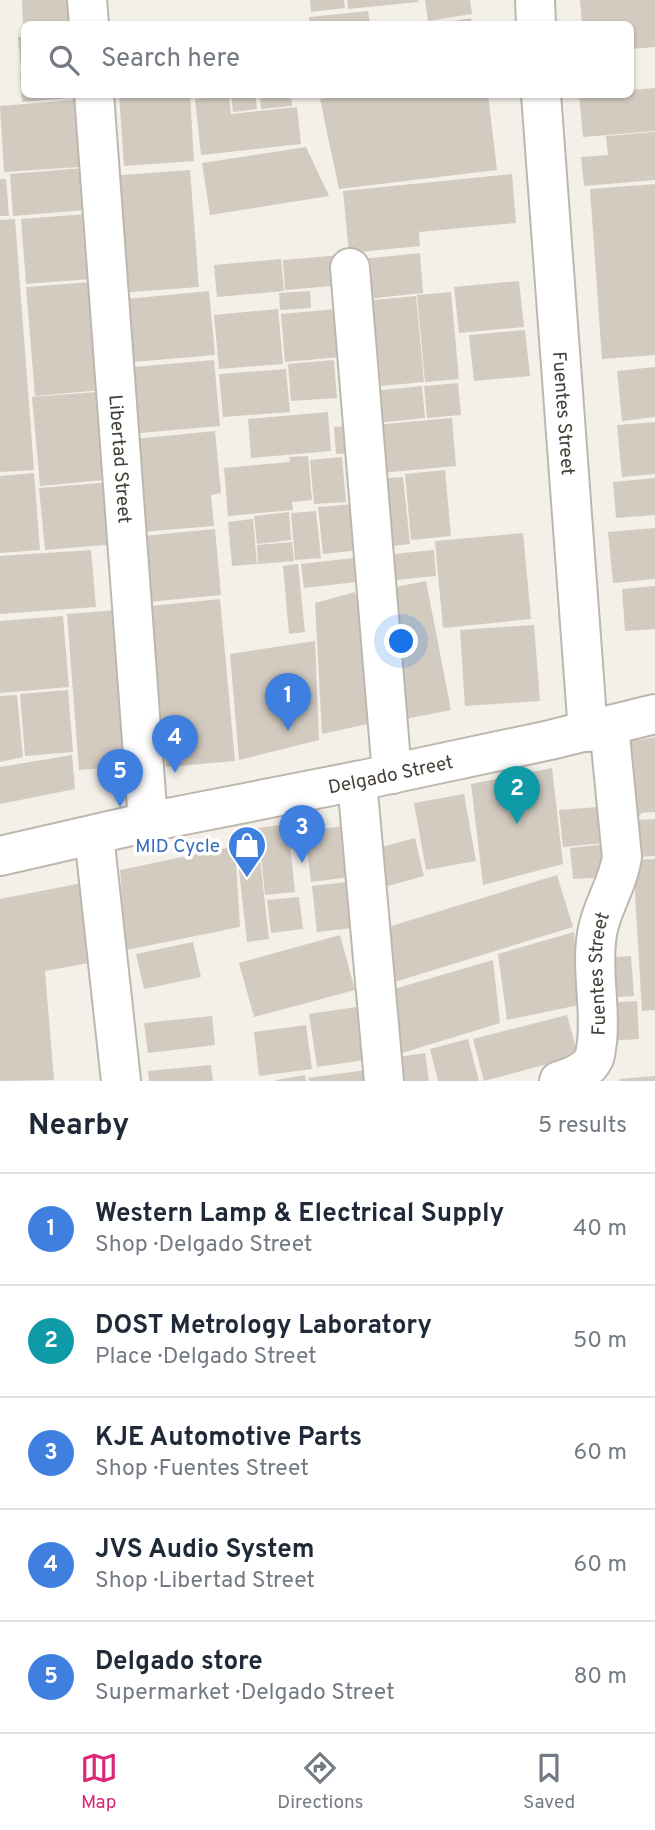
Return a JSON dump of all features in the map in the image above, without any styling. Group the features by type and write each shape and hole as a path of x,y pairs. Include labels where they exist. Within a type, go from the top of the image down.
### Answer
{"street":[{"path":"87,0 89,21"},
{"path":"535,0 536,21"},
{"name":"Libertad Street","path":"94,98 148,822"},
{"name":"Fuentes Street","path":"541,98 598,729 622,857 620,872 600,919 597,934 595,951 598,1028 595,1057 577,1075 559,1081"},
{"path":"349,268 374,777 384,1081"},
{"name":"Delgado Street","path":"0,856 148,822 598,729 655,714"},
{"path":"94,835 121,1081"}],"building":[{"path":"22,0 84,0 85,21 23,21"},
{"path":"310,0 344,0 345,8 311,12"},
{"path":"347,0 418,0 418,2 348,9"},
{"path":"425,0 470,0 472,14 428,21"},
{"path":"580,0 655,0 655,47 634,49 634,21 582,21"},
{"path":"368,11 370,21 309,21 309,17"},
{"path":"18,37 21,37 21,69"},
{"path":"655,88 655,131 583,137 579,98 634,98 634,90"},
{"path":"22,98 69,98 22,102"},
{"path":"119,98 190,98 194,161 124,166"},
{"path":"229,98 231,114 297,107 301,144 201,155 195,99"},
{"path":"231,98 256,98 257,109 233,112"},
{"path":"260,98 291,98 292,106 261,109"},
{"path":"488,98 497,170 339,189 320,99"},
{"path":"74,100 79,167 4,172 0,106"},
{"path":"655,132 655,180 584,186 581,157 608,155 606,136"},
{"path":"306,147 329,196 210,215 202,163"},
{"path":"96,167 99,209 13,216 10,174"},
{"path":"190,170 199,287 118,293 109,176"},
{"path":"512,174 516,223 419,232 420,246 349,253 343,191"},
{"path":"0,179 6,179 9,216 0,216"},
{"path":"655,184 655,355 602,359 590,189"},
{"path":"100,213 105,278 26,284 21,219"},
{"path":"15,219 34,470 0,472 0,220"},
{"path":"420,253 423,293 366,299 362,259"},
{"path":"341,255 344,285 285,290 283,260"},
{"path":"281,259 284,291 217,297 214,265"},
{"path":"104,281 113,389 35,396 26,287"},
{"path":"519,281 524,327 459,333 454,287"},
{"path":"209,291 215,355 133,362 127,299"},
{"path":"310,291 311,308 280,310 279,293"},
{"path":"451,292 459,379 425,382 417,295"},
{"path":"416,296 424,382 381,386 373,300"},
{"path":"348,308 352,356 285,362 281,314"},
{"path":"278,309 283,364 219,369 214,315"},
{"path":"525,330 530,376 474,381 469,335"},
{"path":"214,360 220,426 140,433 133,367"},
{"path":"334,360 337,398 291,401 288,364"},
{"path":"655,367 655,417 622,421 617,371"},
{"path":"286,369 290,412 223,417 219,374"},
{"path":"458,383 461,415 427,418 424,386"},
{"path":"422,386 425,418 376,423 373,391"},
{"path":"109,391 116,479 40,486 32,397"},
{"path":"328,412 331,451 251,458 248,419"},
{"path":"452,418 456,466 380,473 375,425"},
{"path":"655,422 655,474 622,477 617,425"},
{"path":"352,426 354,453 336,454 334,427"},
{"path":"215,431 221,493 211,495 214,526 141,532 135,439"},
{"path":"308,456 312,500 292,502 293,510 228,516 224,468 290,462 289,457"},
{"path":"342,457 346,502 314,504 310,460"},
{"path":"445,470 451,536 411,540 405,474"},
{"path":"34,473 40,550 0,553 0,476"},
{"path":"403,477 410,544 383,547 376,479"},
{"path":"655,478 655,515 616,518 613,482"},
{"path":"112,482 117,544 45,550 39,488"},
{"path":"356,504 360,550 323,554 318,507"},
{"path":"316,511 321,558 295,560 291,513"},
{"path":"289,512 291,540 257,544 254,516"},
{"path":"253,519 257,564 232,566 228,522"},
{"path":"655,528 655,579 613,583 608,532"},
{"path":"215,529 221,595 148,602 143,536"},
{"path":"523,533 531,619 443,628 435,541"},
{"path":"292,542 294,561 258,564 257,545"},
{"path":"91,550 96,607 0,614 0,556"},
{"path":"434,550 436,576 385,581 383,555"},
{"path":"354,558 356,582 304,588 301,564"},
{"path":"298,564 305,632 289,634 283,566"},
{"path":"426,581 451,710 405,719 380,590"},
{"path":"655,586 655,629 625,631 622,589"},
{"path":"355,592 381,721 322,734 315,603"},
{"path":"220,599 235,761 166,767 151,606"},
{"path":"118,610 130,766 79,770 67,614"},
{"path":"63,616 69,687 0,693 0,621"},
{"path":"534,625 540,701 465,706 460,630"},
{"path":"315,641 319,740 239,760 230,654"},
{"path":"68,690 73,752 25,756 20,694"},
{"path":"17,695 23,757 0,762 0,696"},
{"path":"655,737 655,812 630,817 623,743"},
{"path":"72,755 75,789 0,804 0,767"},
{"path":"552,768 563,864 483,885 471,784"},
{"path":"464,794 476,861 426,870 414,803"},
{"path":"611,806 614,842 563,847 559,810"},
{"path":"655,819 655,856 636,857 634,820"},
{"path":"288,824 295,892 265,895 258,828"},
{"path":"344,826 350,877 311,882 305,831"},
{"path":"415,838 424,876 384,887 374,849"},
{"path":"258,841 269,939 247,942 236,843"},
{"path":"607,844 610,877 573,879 570,848"},
{"path":"235,846 240,927 126,950 120,870"},
{"path":"655,859 655,1010 642,1011 633,860"},
{"path":"557,875 573,927 388,984 372,932"},
{"path":"87,882 94,962 45,971 54,1080 0,1081 0,899"},
{"path":"347,882 352,928 317,932 312,886"},
{"path":"299,897 303,929 271,933 267,900"},
{"path":"574,932 579,1005 507,1020 498,954"},
{"path":"340,935 355,990 254,1017 239,963"},
{"path":"193,942 201,977 144,989 136,954"},
{"path":"631,956 634,996 606,998 603,958"},
{"path":"493,960 500,1023 402,1053 387,991"},
{"path":"637,1001 639,1039 609,1041 607,1003"},
{"path":"363,1006 371,1059 317,1067 309,1014"},
{"path":"567,1015 578,1056 484,1081 473,1039"},
{"path":"212,1016 215,1045 148,1053 144,1023"},
{"path":"306,1025 312,1069 259,1076 254,1032"},
{"path":"468,1039 479,1081 438,1081 430,1049"},
{"path":"425,1053 429,1081 394,1081 391,1058"},
{"path":"211,1065 213,1081 149,1081 148,1071"},
{"path":"374,1069 376,1081 309,1081 308,1078"},
{"path":"305,1075 306,1081 276,1081 276,1080"},
{"path":"655,1076 655,1081 619,1081 619,1079"}],"place":[{"name":"Western Lamp & Electrical Supply","path":"288,731"},
{"name":"JVS Audio System","path":"175,773"},
{"name":"Delgado store","path":"120,807"},
{"name":"DOST Metrology Laboratory","path":"517,824"},
{"name":"KJE Automotive Parts","path":"302,863"},
{"name":"MID Cycle","path":"247,879"}]}
